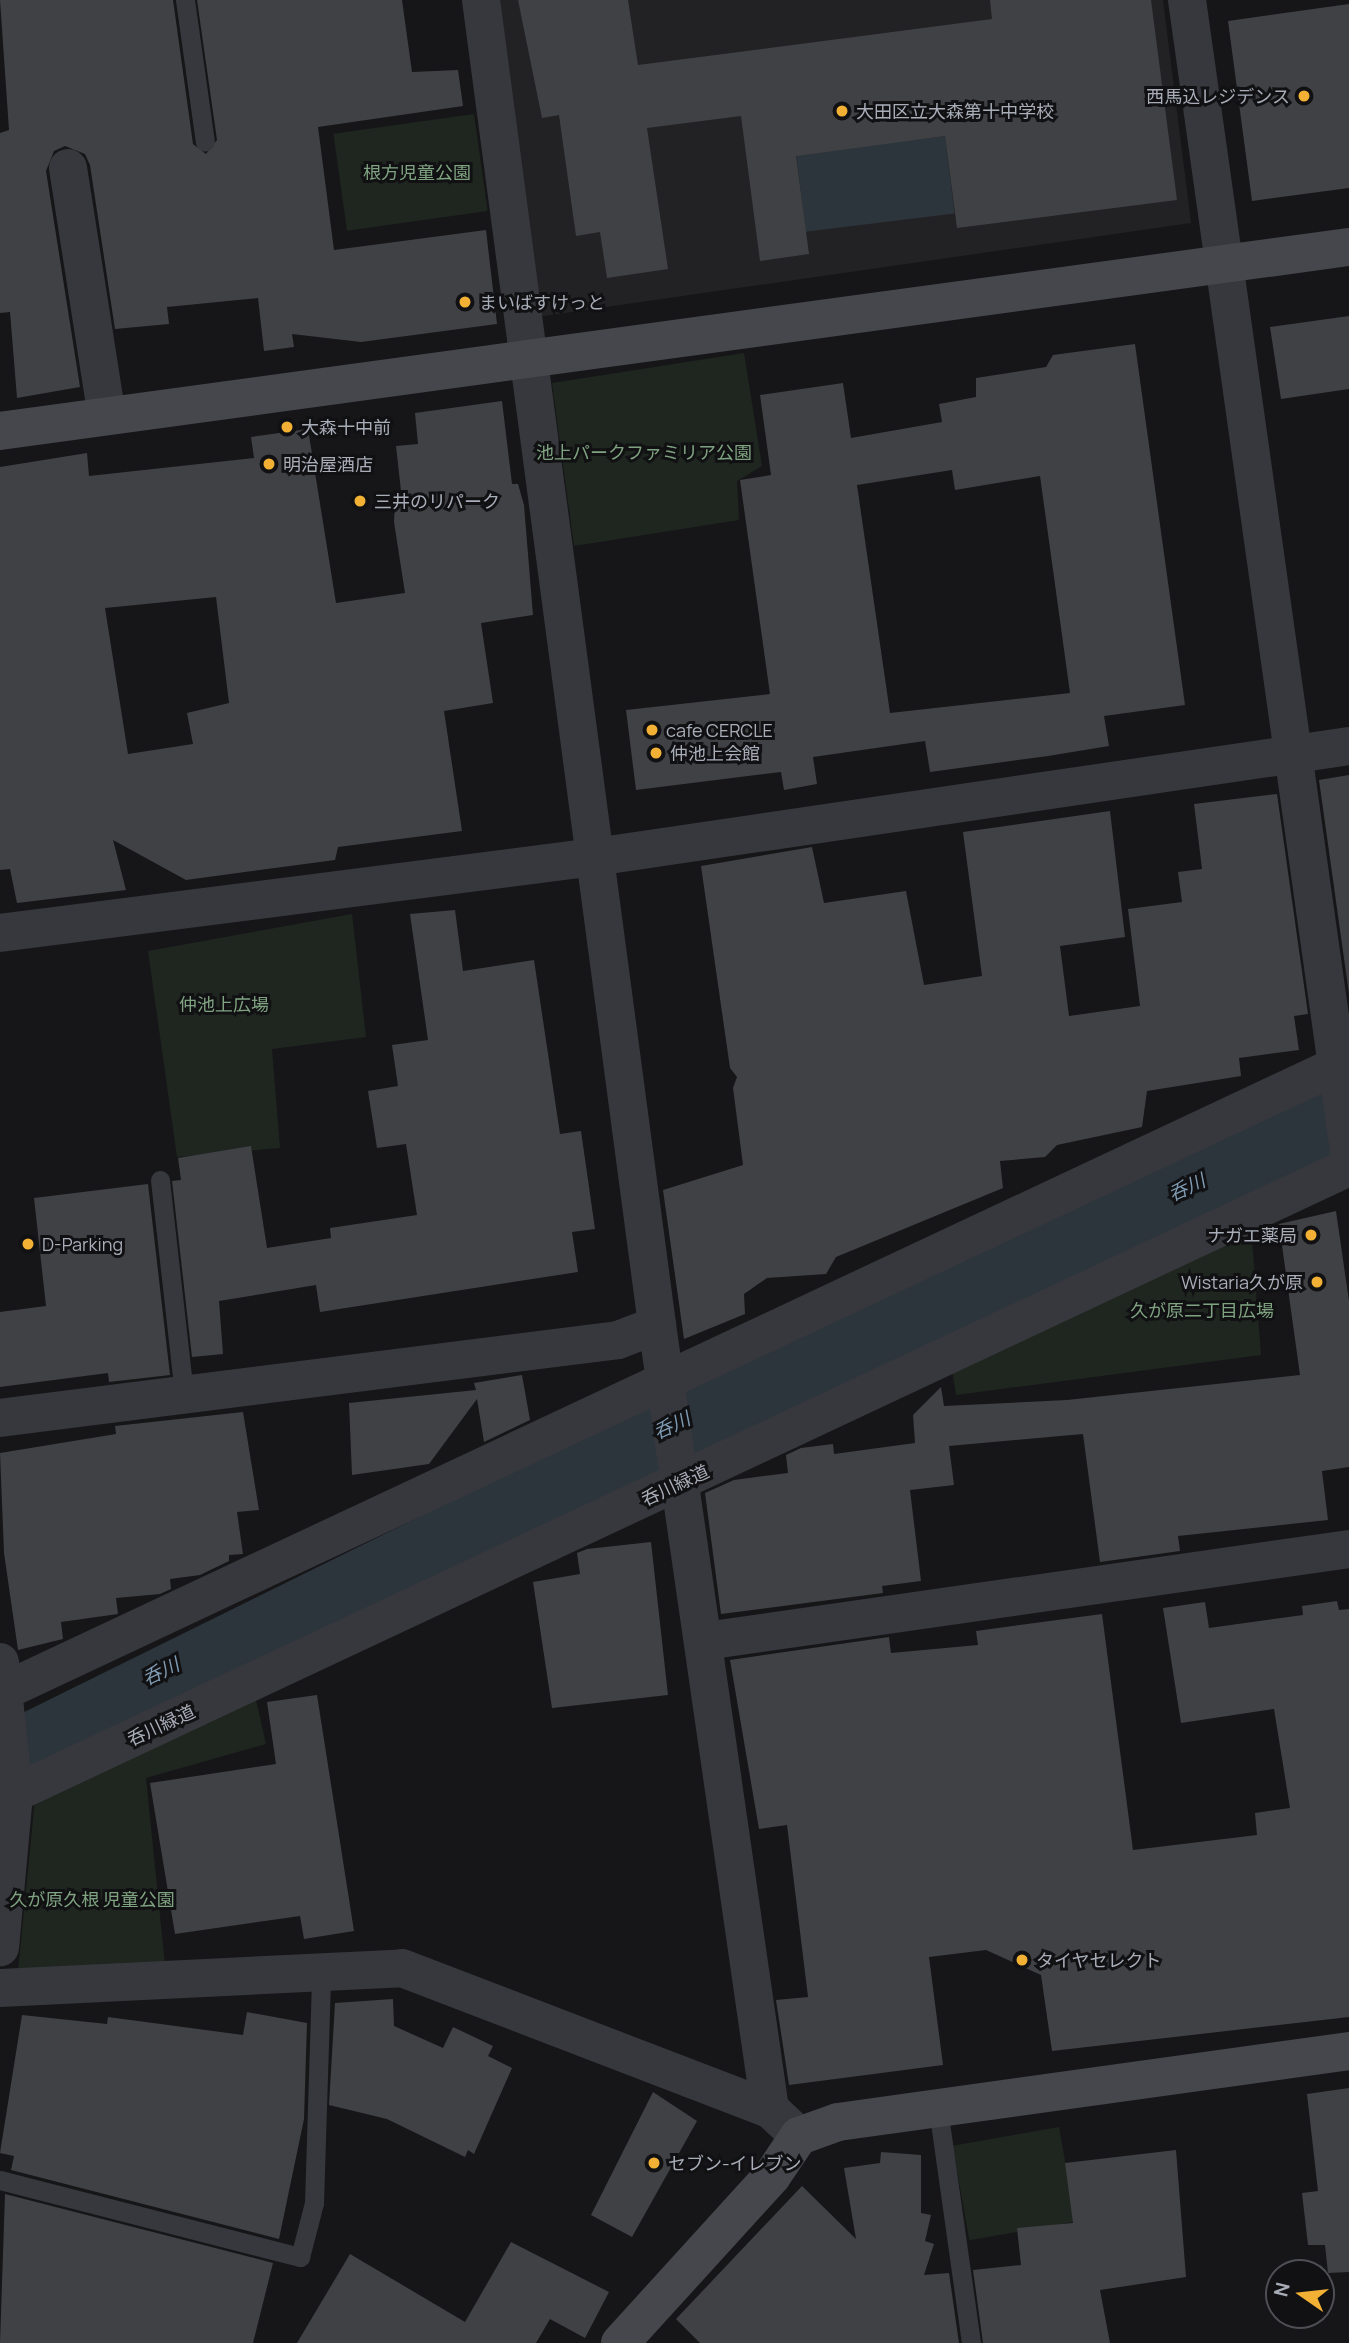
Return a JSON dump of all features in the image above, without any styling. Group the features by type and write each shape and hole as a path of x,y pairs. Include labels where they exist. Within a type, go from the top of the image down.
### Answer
{"street":[{"path":"481,0 657,1325 705,1641 770,2109"},
{"path":"1187,0 1341,1068 1349,1151"},
{"path":"68,168 107,416"},
{"path":"0,432 1349,247"},
{"path":"0,933 595,857 1349,746"},
{"path":"0,1947 9,1793 2,1689 667,1385 1341,1068"},
{"name":"呑川緑道","path":"9,1793 680,1474 1349,1167"},
{"path":"0,1418 618,1340 657,1325"},
{"path":"705,1641 1349,1549"},
{"path":"0,1988 321,1976 401,1969 770,2109 799,2136"},
{"path":"620,2343 772,2176 799,2136 838,2122 1349,2050"}],"lane":[{"path":"186,0 205,142"},
{"path":"160,1180 184,1393"},
{"path":"0,2180 300,2257 314,2203 321,1976"},
{"path":"938,2108 971,2343"}],"shaded area":[{"name":"大田区立大森第十中学校","path":"490,0 1163,0 1191,223 537,317"}],"green space":[{"name":"根方児童公園","path":"474,114 488,211 347,231 333,134"},
{"name":"池上パークファミリア公園","path":"744,353 762,466 737,481 739,520 574,546 552,383"},
{"name":"仲池上広場","path":"352,914 366,1037 272,1049 280,1148 177,1157 148,951"},
{"name":"久が原二丁目広場","path":"1251,1227 1261,1355 956,1395 952,1369"},
{"name":"久が原久根 児童公園","path":"254,1691 266,1744 146,1778 165,1965 18,1971 36,1789"},
{"path":"1059,2127 1076,2222 969,2240 953,2146"}],"water":[{"path":"945,136 955,213 806,232 796,154"},
{"name":"呑川","path":"1349,1078 1349,1149 0,1793 0,1724 684,1386"}],"building":[{"path":"0,0 173,0 193,144 206,154 217,140 197,0 402,0 412,72 458,70 463,106 318,127 334,250 486,230 497,324 361,342 292,334 294,347 264,351 258,298 167,307 169,324 115,329 90,165 85,154 65,146 54,151 46,171 80,387 17,398 10,312 0,313 0,133 9,130"},
{"path":"518,0 628,0 638,65 992,19 990,0 1151,0 1177,200 957,228 945,136 796,156 809,254 760,261 741,116 647,128 668,269 607,278 600,232 576,236 559,115 542,118"},
{"name":"西馬込レジデンス","path":"1349,4 1349,188 1252,201 1228,21"},
{"path":"1349,316 1349,389 1281,399 1270,327"},
{"path":"1135,344 1185,705 1104,716 1109,746 1048,756 930,772 925,741 813,757 817,784 784,790 781,772 636,790 626,710 770,694 740,480 771,475 760,395 843,383 851,438 942,422 939,404 976,397 976,378 1046,367 1053,355","holes":["952,470 955,490 1040,476 1070,693 890,713 857,485"]},
{"path":"502,401 512,484 518,484 524,505 533,615 481,623 493,703 444,711 462,831 338,847 335,860 186,880 113,840 126,890 17,903 10,869 0,870 0,467 87,453 89,476 254,458 251,437 308,429 336,603 405,593 394,522 395,501 402,500 396,446 418,444 415,413","holes":["216,597 229,703 187,713 193,744 128,754 105,608"]},
{"path":"1349,775 1349,994 1319,780"},
{"path":"1277,794 1308,1014 1294,1016 1299,1050 1239,1058 1241,1076 1147,1091 1142,1127 1057,1145 1045,1157 1000,1161 1003,1188 836,1257 826,1274 767,1278 744,1294 745,1314 684,1339 663,1190 743,1165 733,1088 737,1077 730,1068 701,866 812,847 824,903 906,891 924,985 982,976 963,832 1110,811 1125,937 1060,946 1069,1016 1140,1006 1128,909 1182,902 1178,872 1202,869 1194,804"},
{"path":"455,910 463,971 534,960 560,1134 581,1131 595,1229 572,1232 578,1272 320,1312 316,1285 219,1301 223,1354 192,1357 172,1181 181,1180 178,1158 251,1146 267,1248 331,1238 330,1228 417,1215 406,1144 377,1148 368,1091 398,1086 392,1045 428,1040 410,914"},
{"path":"148,1184 170,1375 109,1382 108,1373 0,1387 0,1312 46,1306 34,1198"},
{"path":"1336,1211 1349,1301 1349,1467 1322,1471 1328,1520 1178,1536 1180,1551 1100,1562 1083,1434 949,1446 954,1485 910,1490 921,1581 882,1586 883,1593 721,1614 705,1493 734,1480 788,1473 786,1455 801,1448 833,1444 834,1454 915,1443 913,1415 941,1387 944,1406 1067,1400 1300,1375 1279,1224"},
{"path":"522,1375 530,1420 484,1442 477,1399 429,1464 352,1475 349,1403 476,1390 474,1383"},
{"path":"243,1412 259,1510 237,1512 243,1554 229,1555 229,1561 200,1575 170,1579 171,1589 160,1594 116,1598 118,1614 61,1622 63,1639 18,1650 4,1553 0,1453 116,1434 115,1426"},
{"path":"651,1542 668,1695 552,1708 533,1582 580,1574 577,1553 587,1549"},
{"path":"1337,1601 1339,1610 1349,1609 1349,2017 1052,2051 1041,1975 986,1950 929,1957 943,2065 789,2085 776,2000 808,1997 787,1825 759,1829 730,1660 889,1637 891,1653 978,1645 976,1631 1102,1614 1133,1850 1257,1835 1255,1813 1290,1808 1274,1709 1181,1723 1163,1608 1205,1602 1209,1628 1303,1615 1302,1606"},
{"path":"317,1695 354,1931 304,1939 300,1916 175,1934 150,1783 276,1764 267,1702"},
{"path":"393,1999 394,2026 443,2048 453,2027 493,2046 488,2056 512,2068 474,2154 468,2150 465,2157 387,2119 329,2105 335,2003"},
{"path":"247,2012 307,2023 304,2119 279,2239 11,2170 14,2156 0,2153 22,2015 107,2024 108,2017 243,2035"},
{"path":"1349,2088 1349,2272 1335,2273 1335,2259 1326,2259 1325,2245 1308,2245 1302,2193 1318,2191 1307,2094"},
{"path":"653,2092 697,2121 632,2237 591,2215"},
{"path":"1176,2150 1186,2277 1100,2290 1110,2343 983,2343 973,2270 1021,2265 1017,2228 1073,2223 1065,2163"},
{"path":"881,2152 921,2155 921,2213 931,2215 925,2241 934,2244 924,2275 949,2273 959,2343 700,2343 676,2319 802,2186 856,2239 844,2168 880,2163"},
{"path":"5,2194 273,2263 253,2343 0,2343"},
{"path":"511,2242 609,2292 585,2338 550,2319 536,2343 297,2343 350,2254 465,2322"}],"place":[{"name":"西馬込レジデンス","path":"1304,96"},
{"name":"大田区立大森第十中学校","path":"842,111"},
{"name":"まいばすけっと","path":"465,302"},
{"name":"大森十中前","path":"287,427"},
{"name":"明治屋酒店","path":"269,464"},
{"name":"三井のリパーク","path":"360,501"},
{"name":"cafe CERCLE","path":"652,730"},
{"name":"仲池上会館","path":"656,753"},
{"name":"ナガエ薬局","path":"1311,1235"},
{"name":"D-Parking","path":"28,1244"},
{"name":"Wistaria久が原","path":"1317,1282"},
{"name":"タイヤセレクト","path":"1022,1960"},
{"name":"セブン-イレブン","path":"654,2163"}]}
